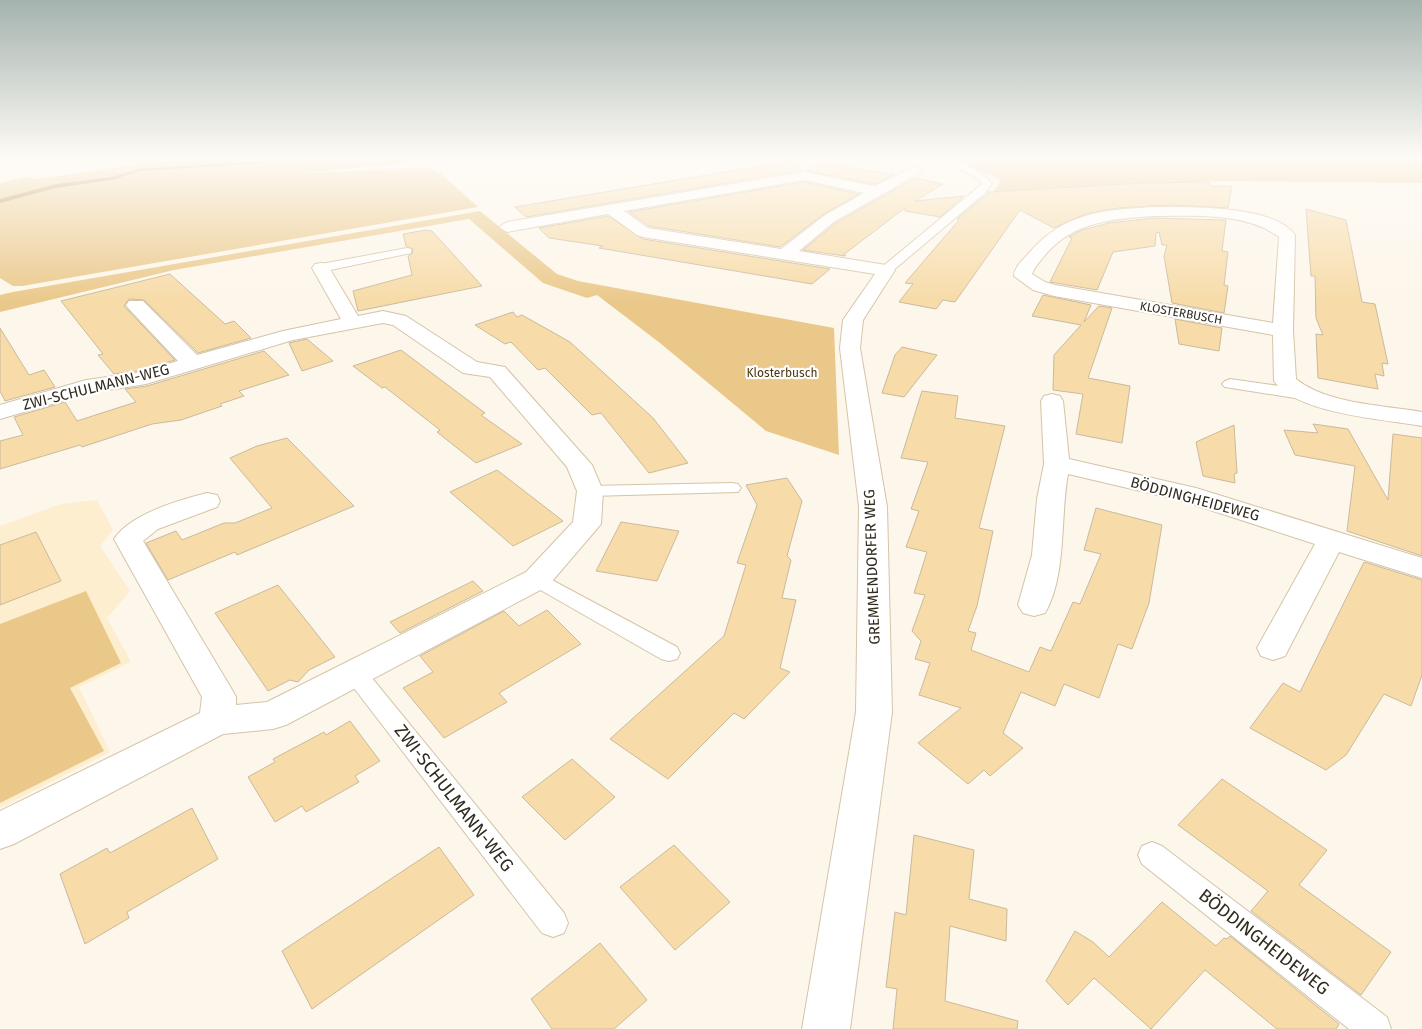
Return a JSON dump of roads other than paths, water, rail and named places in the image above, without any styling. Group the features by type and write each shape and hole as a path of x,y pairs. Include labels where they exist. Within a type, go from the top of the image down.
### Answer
{"street":[{"path":"507,227 628,206"},
{"path":"785,254 830,218 851,206"},
{"path":"611,209 643,232"},
{"name":"KLOSTERBUSCH","path":"1283,331 1054,290 1028,280 1023,276 1023,271 1057,232 1082,221 1114,215 1168,212 1228,215 1262,221 1276,226 1287,235 1283,331 1286,381 1301,394"},
{"path":"586,213 605,226 886,270"},
{"path":"321,268 352,322"},
{"name":"GREMMENDORFER WEG","path":"826,1029 874,712 874,507 850,348 853,320 886,270"},
{"name":"ZWI-SCHULMANN-WEG","path":"136,305 192,363"},
{"name":"ZWI-SCHULMANN-WEG","path":"0,412 86,387 138,379 290,335 383,317 398,320 471,368 497,372 579,465 590,491 587,524 537,578 273,715 216,721 0,831"},
{"path":"1301,394 1328,403 1422,419"},
{"path":"1034,605 1047,555 1050,499 1057,464 1052,401"},
{"name":"BÖDDINGHEIDEWEG","path":"1057,464 1187,494 1332,538 1422,568"},
{"path":"207,501 148,523 128,539 219,697 216,721"},
{"path":"1273,648 1332,538"}],"lane":[{"name":"GREMMENDORFER WEG","path":"886,270 964,206"},
{"path":"321,268 407,251"},
{"path":"1230,384 1301,394"},
{"path":"590,491 732,488"},
{"path":"537,578 670,654"},
{"name":"ZWI-SCHULMANN-WEG","path":"355,673 553,923"},
{"name":"BÖDDINGHEIDEWEG","path":"1152,855 1375,1029"}],"park label":[{"name":"Klosterbusch","path":"782,373"}]}
